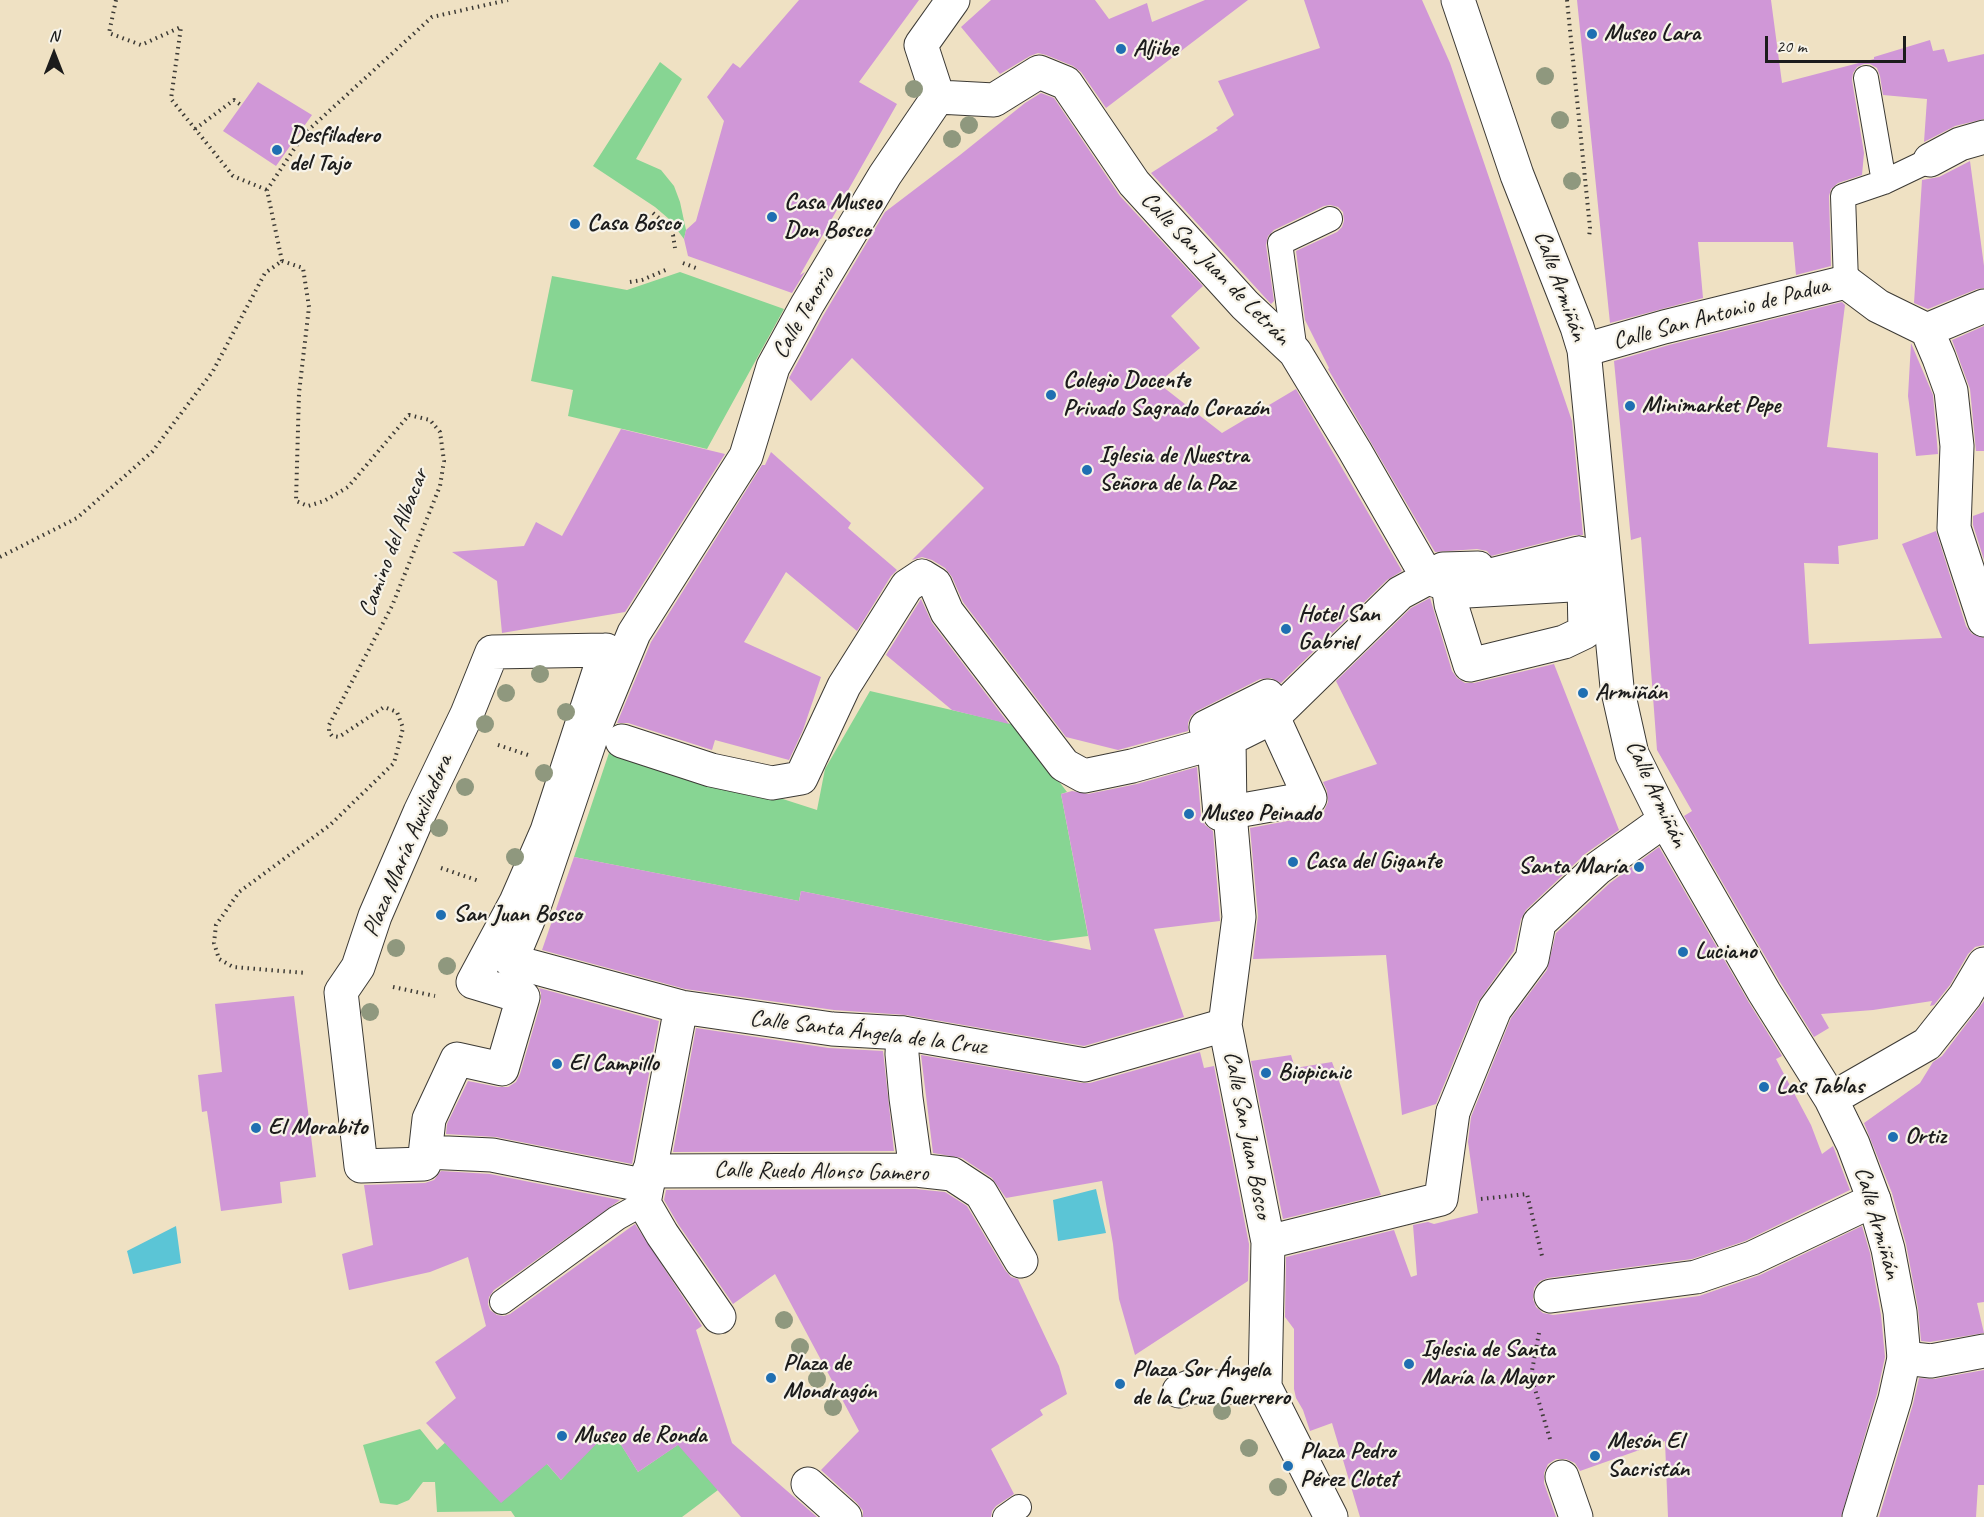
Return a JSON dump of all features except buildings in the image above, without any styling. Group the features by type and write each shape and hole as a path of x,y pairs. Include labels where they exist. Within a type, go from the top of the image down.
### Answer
{"street":[{"path":"938,97 921,45 953,0"},
{"name":"Calle Armiñán","path":"1458,0 1517,175 1584,350 1595,584 1632,754 1665,820 1764,992 1831,1099 1853,1144 1874,1200 1888,1249 1900,1312 1904,1358 1895,1399 1859,1517"},
{"name":"Calle San Juan de Letrán","path":"938,97 994,100 1039,72 1066,83 1134,183 1245,305 1295,352 1451,604 1470,665 1564,642 1585,632 1595,584"},
{"name":"Calle Tenorio","path":"511,961 537,901 593,732 634,633 746,456 773,367 807,305 885,175 938,97"},
{"path":"1930,160 1960,144 1984,137"},
{"name":"Calle San Antonio de Padua","path":"1584,350 1664,327 1846,282 1878,306 1927,330"},
{"path":"1984,306 1927,330 1940,358 1951,391 1956,446 1954,528 1984,620"},
{"path":"622,741 711,770 772,783 801,778 844,686 907,586 922,576 935,584 947,612 1064,765 1084,776 1132,766 1220,742 1273,717 1400,593 1438,581 1467,591 1595,584"},
{"name":"Plaza María Auxiliadora","path":"426,1152 424,1164 362,1166 341,992 346,977 358,967 375,916 420,812 467,714 492,652 606,650 547,831 516,902 473,982 488,986"},
{"path":"1230,813 1310,798 1273,717"},
{"name":"Calle San Juan Bosco","path":"1220,742 1230,813 1239,917 1225,1025 1268,1242 1264,1387 1331,1517"},
{"path":"1268,1242 1442,1199 1453,1112 1495,1009 1532,959 1539,923 1598,868 1665,820"},
{"name":"Calle Santa Ángela de la Cruz","path":"511,961 681,1007 832,1029 903,1033 1085,1065 1225,1025"},
{"path":"1831,1099 1927,1044 1965,996 1984,964"},
{"path":"426,1152 429,1119 458,1059 502,1069 523,997 488,986"},
{"path":"681,1007 647,1187 662,1234 719,1317"},
{"path":"903,1033 902,1054 906,1098 916,1170"},
{"name":"Calle Ruedo Alonso Gamero","path":"426,1152 492,1155 647,1187 916,1170 952,1174 981,1193 1021,1261"},
{"path":"1551,1296 1696,1277 1752,1258 1874,1200"},
{"path":"1904,1358 1931,1361 1984,1350"},
{"path":"1179,1391 1189,1387 1264,1387"},
{"path":"1562,1477 1576,1517"},
{"path":"808,1484 845,1517"}],"lane":[{"path":"1866,78 1884,182"},
{"path":"1846,282 1843,196 1884,182 1930,160"},
{"path":"1295,352 1280,243 1330,219"},
{"path":"502,1302 617,1218 647,1187"}],"path":[{"path":"116,0 109,33 141,45 181,27 171,99 232,176 267,190"},
{"path":"0,557 77,518 152,452 213,371 265,273 282,261 267,190 297,141 432,17 508,0"},
{"path":"1567,0 1590,228 1589,239"},
{"path":"195,129 234,100 241,105"},
{"path":"653,213 665,223 673,235 675,248"},
{"name":"Camino del Albacar","path":"282,261 303,268 309,307 299,393 296,501 308,506 324,501 348,487 409,415 430,420 440,432 444,461 440,486 392,606 329,725 329,732 332,736 339,737 384,707 398,712 403,728 394,763 330,825 239,892 216,925 214,943 219,959 232,966 346,977"},
{"path":"683,263 696,268"},
{"path":"630,282 649,278 668,269"},
{"path":"492,743 580,771"},
{"path":"439,867 537,901"},
{"path":"346,977 475,1003 488,986"},
{"path":"1442,1199 1478,1200 1527,1194 1551,1296"},
{"path":"1534,1362 1531,1376 1562,1477"}],"green space":[{"path":"660,62 682,79 636,159 661,170 674,186 686,230 684,239 669,219 655,207 593,166"},
{"path":"680,272 784,309 707,449 568,416 573,390 531,381 552,276 627,290"},
{"path":"870,691 1016,725 1067,792 1061,794 1088,936 1048,941 801,891 799,901 574,857 612,744 817,810 825,769"},
{"path":"485,1406 561,1480 609,1425 638,1472 698,1431 718,1490 682,1517 515,1517 511,1511 437,1512 435,1482 423,1482 409,1500 397,1505 380,1503 363,1445 420,1429 437,1450"}],"water":[{"path":"1096,1189 1106,1233 1058,1241 1053,1200"},
{"path":"176,1226 181,1263 133,1274 127,1251"}],"place":[{"name":"Museo Lara","path":"1592,34"},
{"name":"Aljibe","path":"1121,49"},
{"name":"Desfiladero del Tajo","path":"277,150"},
{"name":"Casa Museo Don Bosco","path":"772,217"},
{"name":"Casa Bosco","path":"575,224"},
{"name":"Colegio Docente Privado Sagrado Corazón","path":"1051,395"},
{"name":"Minimarket Pepe","path":"1630,406"},
{"name":"Iglesia de Nuestra Señora de la Paz","path":"1087,470"},
{"name":"Hotel San Gabriel","path":"1286,629"},
{"name":"Armiñán","path":"1583,693"},
{"name":"Museo Peinado","path":"1189,814"},
{"name":"Casa del Gigante","path":"1293,862"},
{"name":"Santa María","path":"1639,867"},
{"name":"San Juan Bosco","path":"441,915"},
{"name":"Luciano","path":"1683,952"},
{"name":"El Campillo","path":"557,1064"},
{"name":"Biopicnic","path":"1266,1073"},
{"name":"Las Tablas","path":"1764,1087"},
{"name":"El Morabito","path":"256,1128"},
{"name":"Ortiz","path":"1893,1137"},
{"name":"Iglesia de Santa María la Mayor","path":"1409,1364"},
{"name":"Plaza de Mondragón","path":"771,1378"},
{"name":"Plaza Sor Ángela de la Cruz Guerrero","path":"1120,1384"},
{"name":"Museo de Ronda","path":"562,1436"},
{"name":"Mesón El Sacristán","path":"1595,1456"},
{"name":"Plaza Pedro Pérez Clotet","path":"1288,1466"}]}
